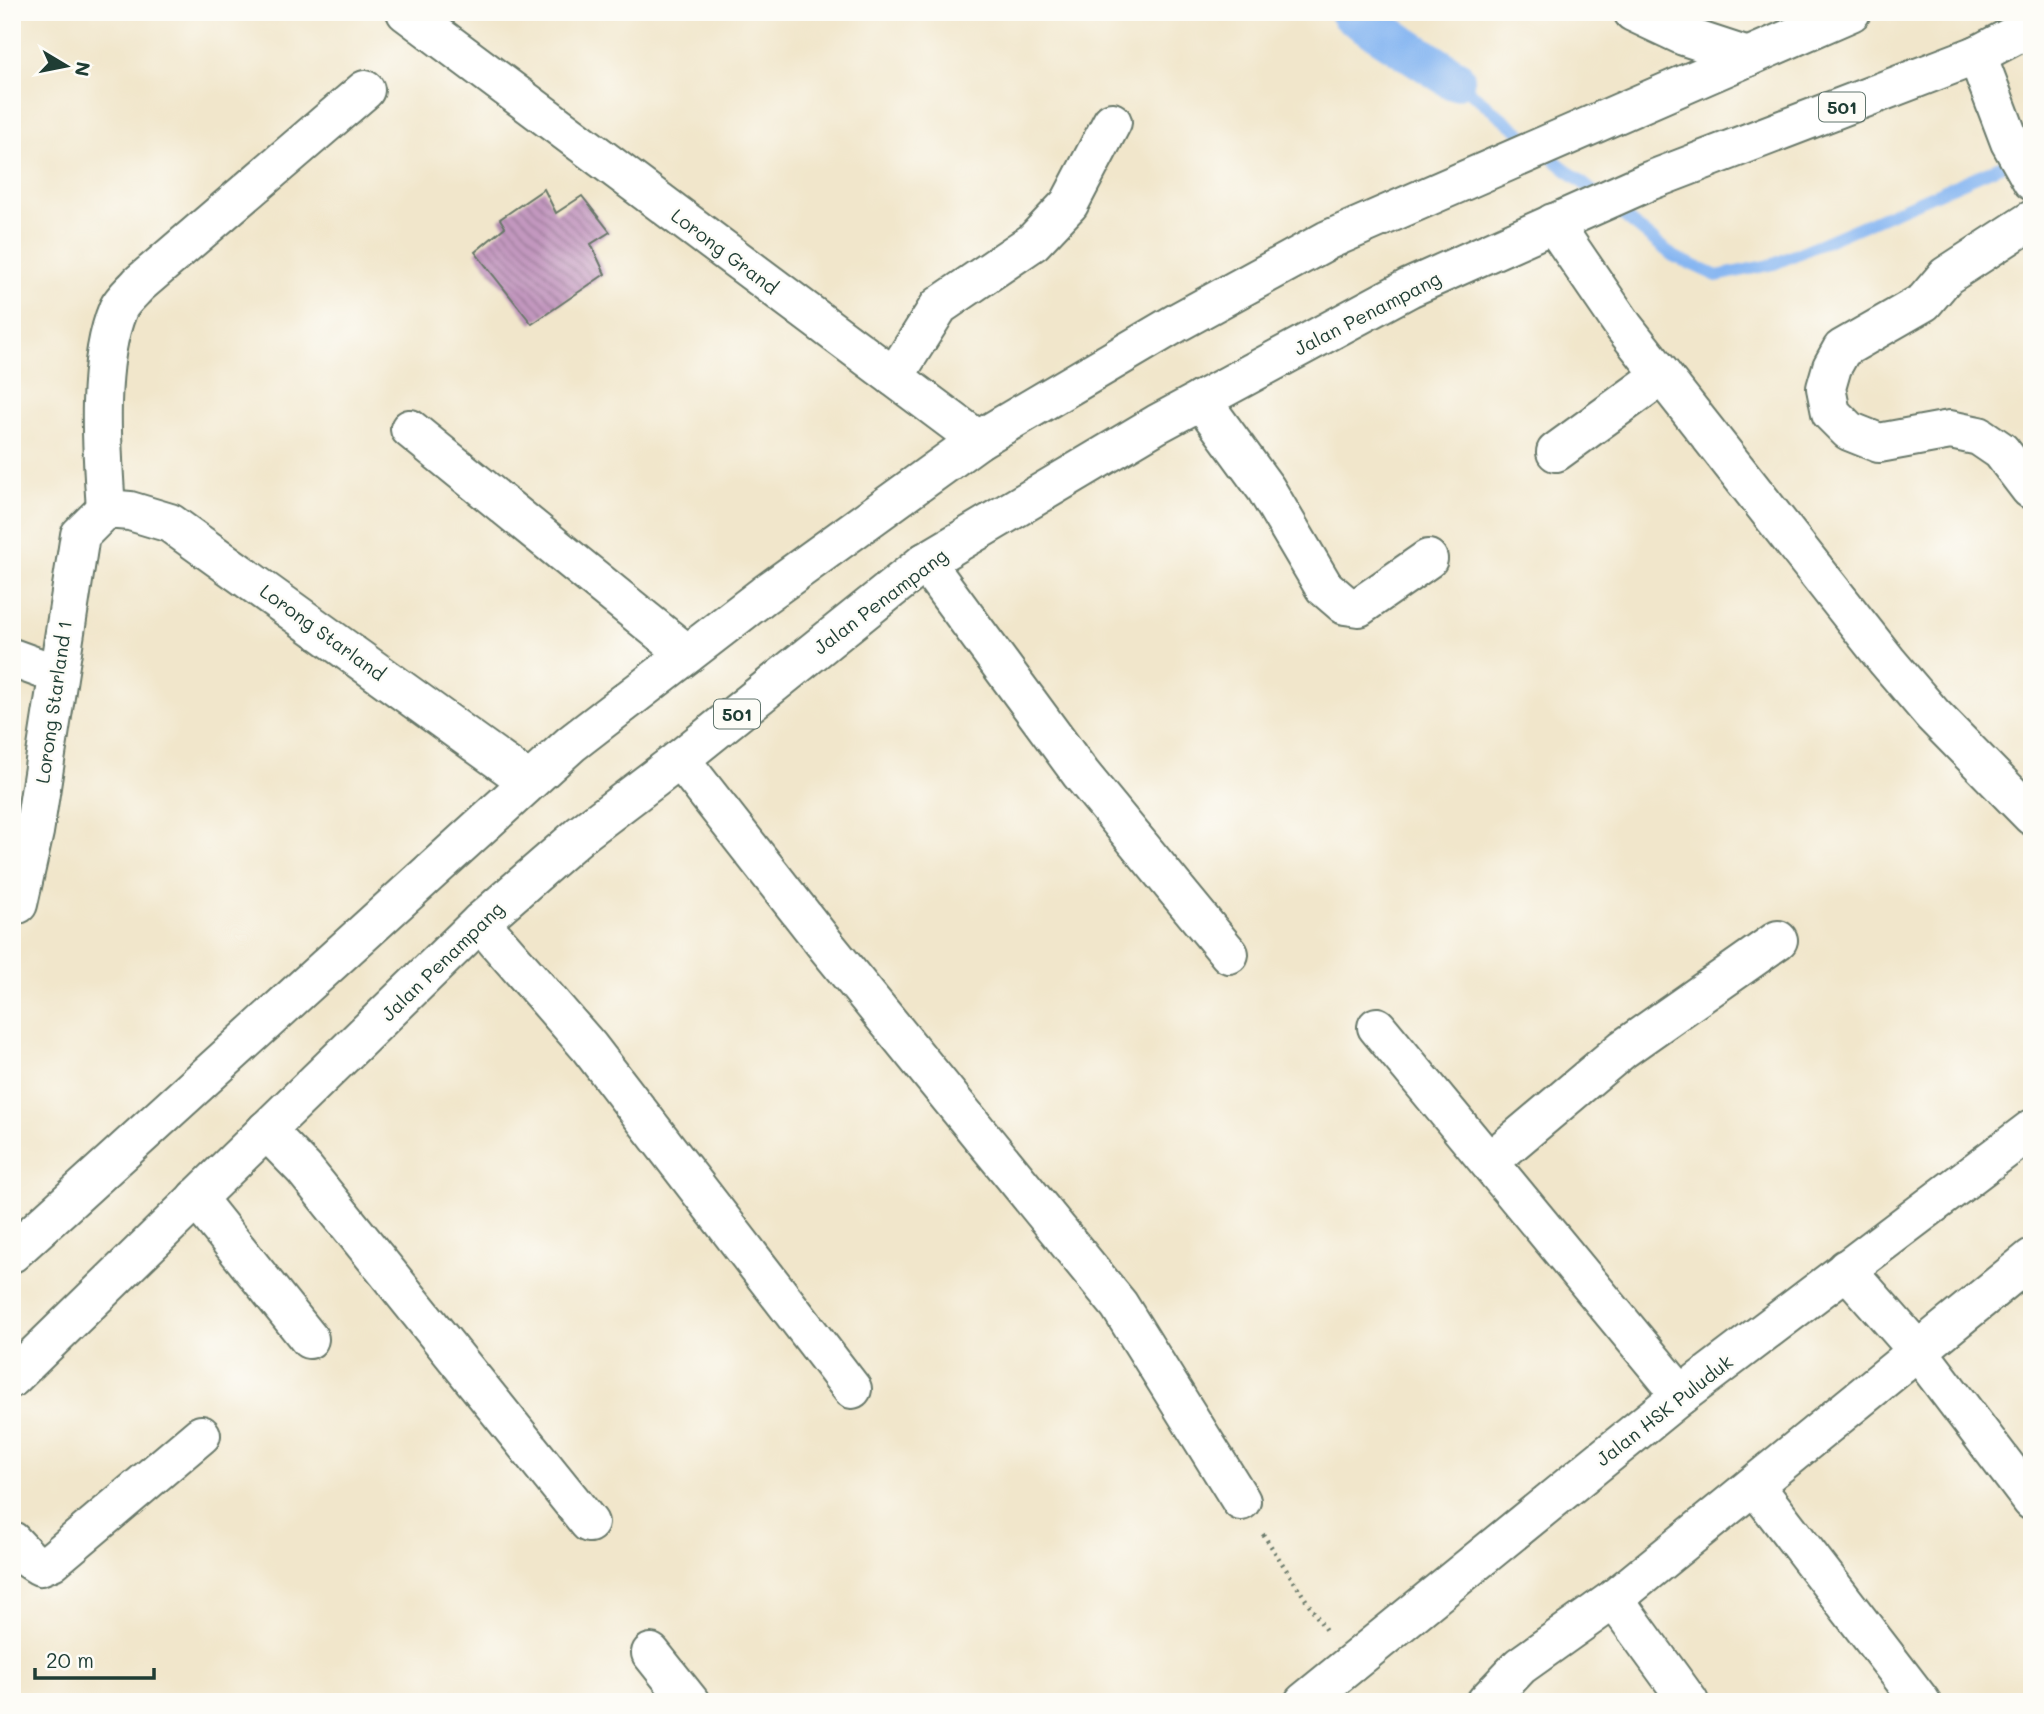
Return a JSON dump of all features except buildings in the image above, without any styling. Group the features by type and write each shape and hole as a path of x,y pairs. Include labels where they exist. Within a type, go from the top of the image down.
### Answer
{"main road":[{"path":"1633,12 1684,36 1748,57"},
{"path":"12,1253 528,781 687,654 978,440 1178,322 1328,240 1851,12"},
{"name":"Lorong Grand","path":"422,17 472,61 978,440"},
{"name":"Jalan Penampang","path":"20,1367 480,922 580,835 680,759 925,562 1202,400 1409,288 1649,181 1976,55 2032,26"},
{"path":"1675,88 1684,36"},
{"path":"1976,55 2010,142 2032,181"},
{"path":"106,509 100,418 110,342 119,307 139,284 365,89"},
{"path":"894,377 939,306 1033,242 1069,204 1112,122"},
{"path":"1566,218 1624,327 1910,688 1982,768 2032,816"},
{"path":"2030,489 2001,451 1979,436 1950,430 1879,443 1849,430 1831,413 1826,388 1832,367 1842,349 1924,302 1946,276 2032,220"},
{"path":"1556,452 1662,375"},
{"path":"1202,400 1266,489 1324,587 1345,605 1359,607 1428,559"},
{"path":"410,429 687,654"},
{"name":"Lorong Starland 1","path":"18,904 34,832 56,674 80,535 106,509"},
{"name":"Lorong Starland","path":"106,509 130,511 170,523 528,781"},
{"path":"925,562 1081,774 1230,954"},
{"path":"12,657 56,674"},
{"path":"680,759 828,948 1119,1304 1241,1501"},
{"path":"480,922 598,1057 852,1389"},
{"path":"1489,1163 1623,1049 1777,940"},
{"path":"1377,1027 1681,1395"},
{"name":"Jalan HSK Puluduk","path":"1327,1689 1681,1395 2032,1129"},
{"path":"266,1130 304,1169 589,1523"},
{"path":"196,1198 309,1339"},
{"path":"1486,1702 1520,1666 1614,1599 2032,1258"},
{"path":"1846,1269 1918,1350 2032,1501"},
{"path":"12,1542 40,1566 52,1561 201,1435"},
{"path":"1755,1486 1921,1702"},
{"path":"1614,1599 1689,1702"},
{"path":"651,1653 690,1702"}],"path":[{"path":"1241,1501 1327,1689"}],"waterway":[{"path":"1350,12 1454,79"},
{"path":"1454,79 1673,256 1717,276 1774,264 2014,160"}]}
